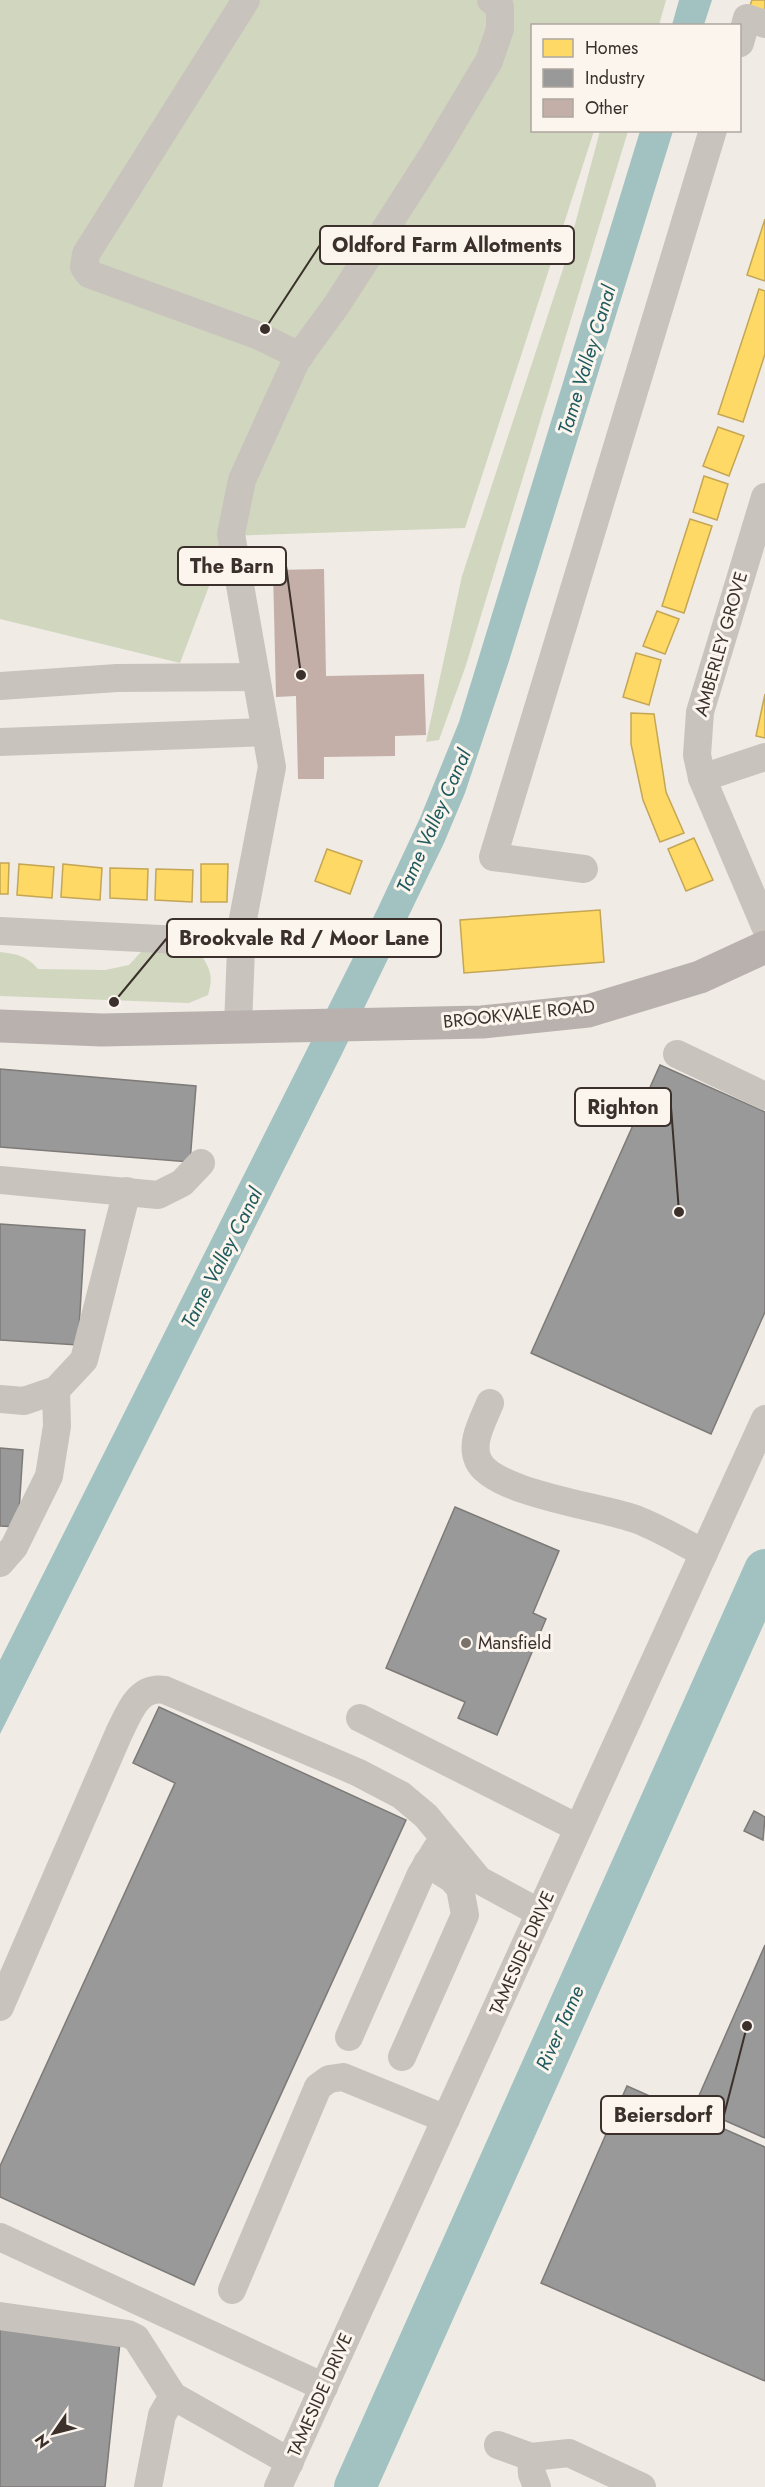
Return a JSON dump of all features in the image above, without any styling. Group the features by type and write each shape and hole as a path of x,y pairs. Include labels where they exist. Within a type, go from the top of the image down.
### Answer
{"main road":[{"name":"BROOKVALE ROAD","path":"238,1026 482,1022 588,1011 700,977 765,947"},
{"path":"0,1026 102,1030 238,1026"}],"street":[{"path":"246,0 86,254 84,267 89,274 257,335 300,356"},
{"path":"238,1026 241,943 272,767 231,534 242,480 250,458 300,356 336,306 434,153 489,61 500,29 500,7 491,0"},
{"path":"741,39 747,18 765,24"},
{"path":"584,869 493,856 712,132"},
{"name":"AMBERLEY GROVE","path":"765,496 700,712 697,755 702,778 765,926"},
{"path":"0,686 117,678 256,677"},
{"path":"0,742 266,732"},
{"path":"702,778 765,757"},
{"path":"0,931 241,943"},
{"path":"676,1054 765,1096"},
{"path":"0,1180 127,1191 158,1196 182,1183 201,1163"},
{"path":"0,1399 24,1401 56,1390 84,1360 127,1191"},
{"path":"0,1563 14,1547 49,1476 57,1426 56,1390"},
{"path":"489,1403 475,1441 478,1463 486,1471 532,1493 638,1520 704,1553"},
{"name":"TAMESIDE DRIVE","path":"278,2487 765,1419"},
{"path":"0,2007 119,1732 134,1704 145,1692 154,1688 165,1690 346,1768 401,1795 426,1816 479,1880 540,1913"},
{"path":"360,1718 578,1828"},
{"path":"349,2037 427,1863 443,1839"},
{"path":"402,2057 465,1915 460,1888 427,1863"},
{"path":"232,2290 318,2087 329,2079 343,2077 446,2119"},
{"path":"0,2237 324,2387"},
{"path":"0,2316 128,2334 136,2338 173,2396 290,2462"},
{"path":"148,2487 162,2415 173,2396"},
{"path":"498,2445 531,2457 569,2453 642,2487"},
{"path":"531,2457 532,2474 537,2487"}],"green space":[{"path":"0,0 666,0 659,24 531,24 531,132 594,132 465,528 228,536 180,663 0,619"},
{"path":"600,132 628,132 466,665 439,740 426,742 462,576 563,269"},
{"path":"0,952 21,956 38,969 105,970 129,965 141,952 199,952 210,972 211,983 208,995 189,1003 0,996"}],"water":[{"path":"679,0 712,0 704,24 672,24"},
{"name":"Tame Valley Canal","path":"640,132 673,132 509,661 465,793 444,843 340,1058 0,1734 0,1660 377,910 420,818 459,722"}],"building: Homes":[{"path":"752,0 765,0 765,12 749,8"},
{"path":"765,219 765,281 747,275"},
{"path":"759,289 765,291 765,354 743,422 718,414"},
{"path":"718,427 744,436 729,476 703,466"},
{"path":"704,476 728,484 717,520 693,512"},
{"path":"690,519 712,526 684,613 662,606"},
{"path":"657,611 679,619 665,654 643,646"},
{"path":"636,653 661,660 649,705 623,697"},
{"path":"765,694 765,738 756,736"},
{"path":"631,713 654,714 666,792 684,833 660,842 643,800 631,744"},
{"path":"694,838 713,880 686,891 668,849"},
{"path":"327,849 362,861 350,894 315,881"},
{"path":"0,863 9,863 8,894 0,894"},
{"path":"19,864 54,867 52,898 17,895"},
{"path":"63,864 102,868 100,900 61,897"},
{"path":"201,864 228,864 227,902 201,902"},
{"path":"110,868 148,869 147,900 110,898"},
{"path":"156,869 193,870 192,902 155,900"},
{"path":"600,910 604,962 464,973 460,920"}],"building: Industry":[{"path":"660,1065 765,1112 765,1312 711,1434 531,1353"},
{"path":"0,1069 196,1086 190,1162 0,1147"},
{"path":"0,1224 85,1230 78,1345 0,1340"},
{"path":"0,1448 23,1450 18,1527 0,1526"},
{"name":"Mansfield","path":"455,1507 559,1551 533,1613 546,1619 497,1735 458,1718 465,1702 386,1668"},
{"path":"159,1707 406,1820 194,2285 0,2197 0,2166 175,1783 133,1763"},
{"path":"754,1811 765,1817 763,1840 744,1831"},
{"path":"765,1945 765,2138 694,2107"},
{"path":"627,2086 765,2147 765,2381 541,2283"},
{"path":"0,2329 120,2342 105,2487 0,2487"}],"building: Other":[{"path":"324,569 326,676 424,674 426,735 395,736 395,756 324,757 324,779 298,779 296,696 276,697 273,570"}],"waterway":[{"name":"River Tame","path":"355,2487 765,1570"}],"place":[{"name":"Oldford Farm Allotments","path":"265,329"},
{"name":"The Barn","path":"301,675"},
{"name":"Brookvale Rd / Moor Lane","path":"114,1002"},
{"name":"Righton","path":"679,1212"},
{"name":"Mansfield","path":"466,1643"},
{"name":"Beiersdorf","path":"747,2026"}]}
